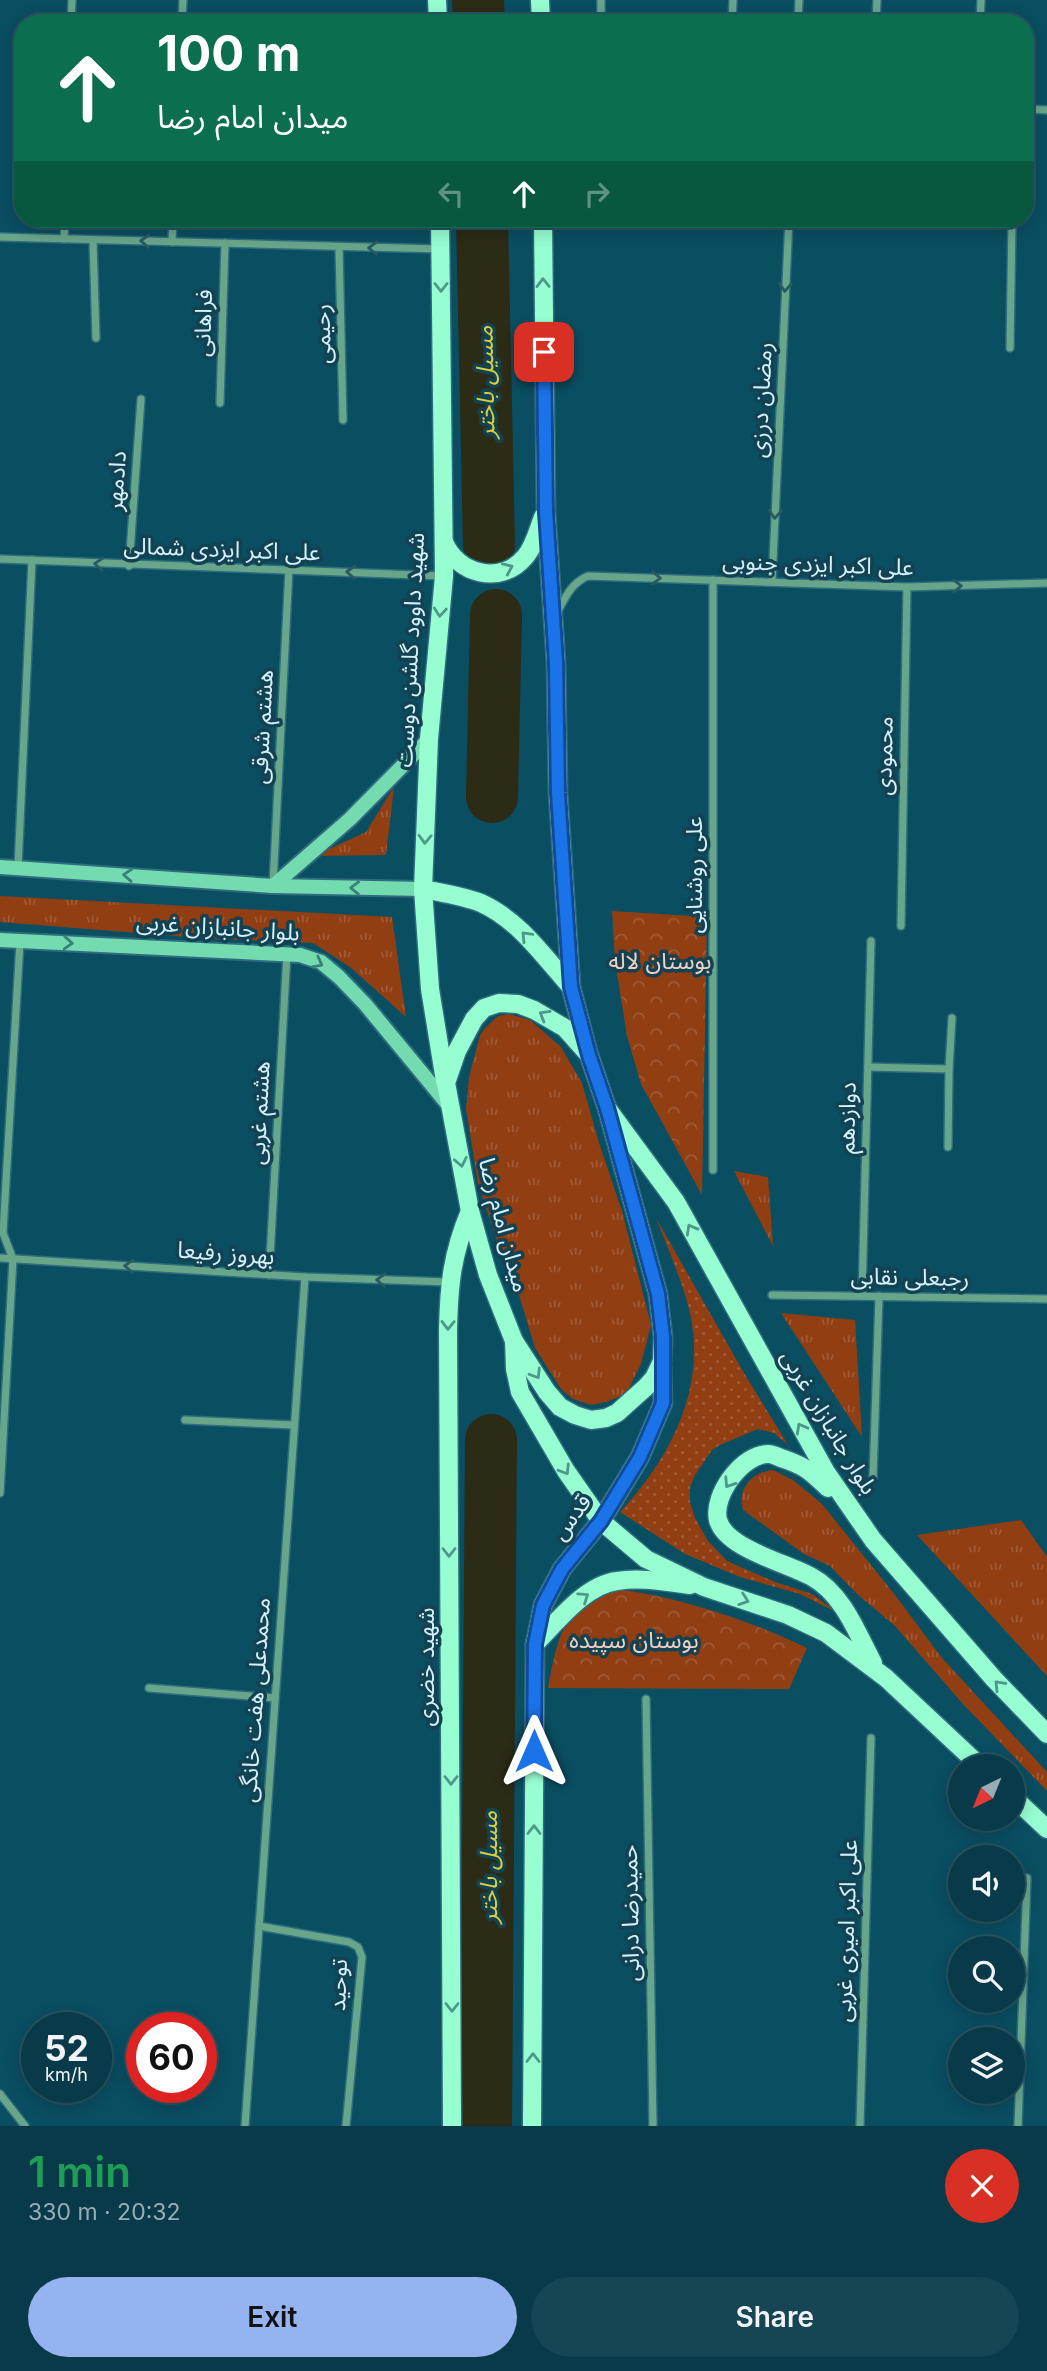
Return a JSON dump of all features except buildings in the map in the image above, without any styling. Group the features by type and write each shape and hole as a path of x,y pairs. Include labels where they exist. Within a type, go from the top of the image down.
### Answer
{"main road":[{"name":"شهید داوود گلشن دوست","path":"440,228 444,576 429,739 423,889 430,989 446,1083"},
{"path":"543,228 546,512 556,663 558,793 571,987 589,1055"},
{"path":"442,528 448,551 457,562 486,574 501,572 515,566 526,556 546,512"},
{"path":"273,886 350,819 429,739"},
{"name":"بلوار جانبازان غربی","path":"0,867 273,886 423,889"},
{"path":"423,889 451,894 481,904 504,917 523,932 571,987"},
{"name":"بلوار جانبازان غربی","path":"0,940 288,953 321,962 365,1004 450,1107"},
{"name":"میدان امام رضا","path":"499,1003 518,1004 534,1010 565,1028 589,1055 607,1108 658,1294 663,1337 662,1361 654,1378 635,1399 617,1413 591,1420 560,1407 514,1341 488,1275 470,1211 446,1083 457,1051 474,1019 484,1008 499,1003"},
{"name":"بلوار جانبازان غربی","path":"607,1108 676,1202 826,1472 873,1540 993,1679 1047,1734"},
{"name":"شهید خضری","path":"452,2126 449,1282 458,1239 470,1211"},
{"path":"514,1341 515,1368 520,1392 566,1471 601,1521 646,1559 704,1587 788,1615 827,1633 876,1670 966,1754"},
{"name":"قدس","path":"532,2126 535,1644 543,1605 562,1569 601,1521 640,1457 663,1403 662,1361"},
{"path":"873,1540 833,1492 805,1466 768,1454 746,1461 727,1483 720,1499 718,1519 731,1540 813,1577 831,1591 844,1607 876,1670"},
{"path":"535,1644 581,1597 614,1581 633,1579 704,1587"},
{"path":"1026,1809 1047,1829"}],"street":[{"path":"64,239 65,228"},
{"path":"172,242 173,228"},
{"name":"رمضان درزی","path":"772,582 789,228"},
{"path":"1010,348 1012,228"},
{"path":"0,237 441,249"},
{"path":"93,240 96,338"},
{"name":"فراهانی","path":"220,403 225,243"},
{"name":"رحیمی","path":"339,247 343,420"},
{"name":"دادمهر","path":"129,566 141,399"},
{"name":"علی اکبر ایزدی شمالی","path":"0,559 444,576"},
{"path":"18,867 32,560"},
{"name":"هشتم شرقی","path":"273,886 289,569"},
{"name":"علی اکبر ایزدی جنوبی","path":"556,663 557,612 572,587 587,576 907,587 1047,583"},
{"name":"علی روشنایی","path":"713,580 713,1170"},
{"name":"محمودی","path":"901,926 907,587"},
{"path":"0,1493 13,1259 3,1233 20,941"},
{"name":"دوازدهم","path":"862,1296 871,941"},
{"name":"هشتم غربی","path":"269,1275 288,953"},
{"path":"948,1147 953,1018"},
{"path":"867,1067 949,1069"},
{"name":"بهروز رفیعا","path":"0,1258 306,1277 449,1282"},
{"name":"محمدعلی هفت خانگی","path":"245,2126 306,1277"},
{"name":"رجبعلی نقابی","path":"772,1295 1047,1299"},
{"path":"873,1478 879,1296"},
{"path":"185,1420 294,1425"},
{"path":"149,1688 275,1698"},
{"name":"حمیدرضا درانی","path":"646,1699 653,2126"},
{"name":"علی اکبر امیری غربی","path":"860,2126 871,1738"},
{"path":"1018,2126 1027,1878"},
{"name":"توحید","path":"259,1926 349,1941 358,1947 362,1957 346,2126"},
{"path":"0,2094 25,2126"}],"green space":[{"path":"394,787 386,855 314,856 366,832"},
{"path":"0,896 392,917 406,1017 350,967 313,943 201,938 0,922"},
{"name":"بوستان لاله","path":"612,911 707,917 702,1195 641,1084 627,1036 615,961"},
{"path":"509,1014 530,1020 561,1047 582,1083 622,1211 651,1325 641,1364 628,1390 606,1402 591,1405 573,1399 561,1389 535,1348 519,1295 498,1244 478,1183 466,1109 469,1077 480,1035 498,1016"},
{"path":"734,1171 768,1177 773,1246"},
{"path":"656,1218 788,1445 774,1433 758,1429 712,1450 690,1487 690,1502 695,1518 708,1541 727,1561 775,1582 812,1594 838,1613 800,1594 740,1577 685,1554 620,1512 640,1489 672,1439 691,1385 693,1328 683,1288"},
{"path":"781,1313 855,1320 862,1437"},
{"path":"773,1470 793,1480 822,1504 942,1658 1047,1772 1047,1791 1026,1769 1026,1754 1011,1754 962,1703 895,1626 857,1594 830,1566 804,1554 743,1510 744,1488 753,1478"},
{"path":"1021,1520 1047,1557 1047,1676 917,1535"},
{"name":"بوستان سپیده","path":"617,1589 715,1611 807,1648 789,1689 548,1688 560,1638 566,1626 584,1606"}],"waterway":[{"name":"مسیل باختر","path":"478,0 479,14"},
{"name":"مسیل باختر","path":"482,228 489,545"},
{"name":"مسیل باختر","path":"492,797 496,615"},
{"name":"مسیل باختر","path":"486,2126 491,1440"}],"route":[{"path":"534,1751 535,1644 543,1605 562,1569 601,1521 640,1457 663,1403 663,1337 658,1294 571,987 558,793 556,663 546,512 544,352"}]}
